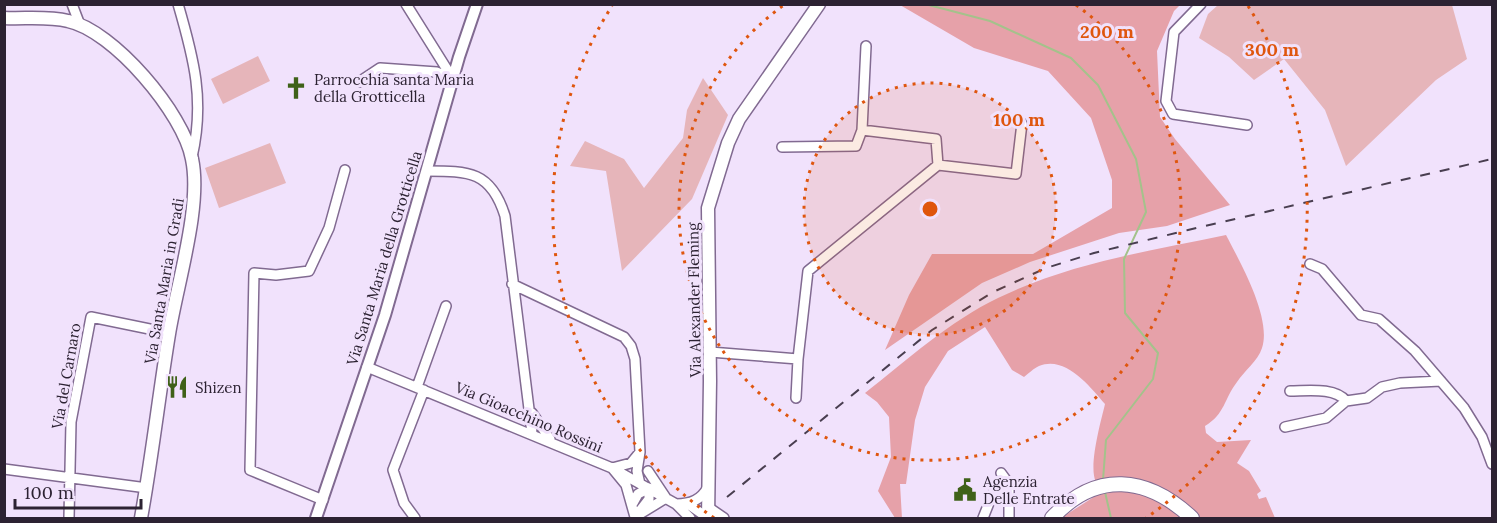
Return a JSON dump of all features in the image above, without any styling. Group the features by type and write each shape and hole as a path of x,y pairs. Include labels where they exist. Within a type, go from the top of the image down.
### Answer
{"main road":[{"name":"Via Alexander Fleming","path":"708,514 710,352 708,208 720,167 739,119 819,4"},
{"name":"Via Santa Maria in Gradi","path":"4,18 45,18 80,25 127,58 147,77 179,129 192,157 195,199 169,333 141,519"},
{"path":"1052,519 1097,487 1113,483 1128,484 1168,499 1191,519"}],"street":[{"path":"72,4 80,25"},
{"path":"177,4 195,63 198,119 192,157"},
{"path":"406,4 453,79"},
{"name":"Via Santa Maria della Grotticella","path":"316,519 367,367 477,4"},
{"path":"1201,4 1174,32 1166,101 1168,109 1173,114 1247,125"},
{"path":"782,147 856,146 862,130 866,46"},
{"path":"359,82 380,69 437,72 453,79"},
{"path":"179,129 198,119"},
{"path":"796,398 808,272 938,165 1016,174 1022,123"},
{"path":"862,130 936,138 938,165"},
{"path":"322,500 250,470 254,273 276,275 309,271 329,228 345,170"},
{"path":"427,171 464,171 477,175 499,198 505,216 512,284 530,408 536,429"},
{"path":"1310,264 1322,269 1360,315 1379,319 1395,331 1441,381 1464,408 1482,436 1492,464"},
{"path":"512,284 624,337 632,346 640,452 638,471 649,499 634,518"},
{"path":"415,519 404,503 393,470 446,306"},
{"name":"Via del Carnaro","path":"69,519 71,422 91,317 169,333"},
{"path":"710,352 798,359"},
{"name":"Via Gioacchino Rossini","path":"367,367 512,425 536,429 552,441 612,468 688,512"},
{"path":"1285,427 1326,418 1346,401 1366,398 1382,387 1441,381"},
{"path":"1290,391 1330,392 1341,395 1346,401"},
{"path":"512,425 527,415 530,408"},
{"path":"634,518 633,503 627,485 612,468 631,463 640,452"},
{"path":"634,518 666,498 648,471 640,452"},
{"path":"4,469 147,488"},
{"path":"633,503 645,486 648,471"},
{"path":"1000,473 1009,484 1009,519"},
{"path":"983,519 997,483 1002,481 1009,484"},
{"path":"688,512 703,496 709,484"},
{"path":"688,512 708,514 724,519"}],"shaded area":[{"path":"900,5 1180,5 1174,11 1157,51 1160,117 1175,139 1230,205 1167,226 1119,233 1030,262 982,283 885,350 909,295 932,254 1033,254 1112,208 1112,180 1091,118 1048,71 974,48"},
{"path":"1218,5 1452,5 1467,59 1436,80 1346,166 1325,110 1284,59 1254,80 1229,57 1199,38 1208,14"},
{"path":"258,56 270,81 223,104 211,79"},
{"path":"703,78 728,115 692,199 622,271 606,171 570,166 585,141 624,159 644,188 683,138 687,110"},
{"path":"270,143 286,183 219,208 205,168"},
{"path":"1226,235 1253,290 1263,321 1264,336 1262,348 1257,357 1237,382 1217,416 1205,426 1206,433 1217,442 1251,440 1237,463 1249,471 1261,491 1257,494 1259,499 1266,497 1275,518 1199,518 1184,505 1121,478 1096,482 1093,466 1094,455 1105,404 1076,374 1059,365 1039,366 1024,377 1012,370 985,327 948,351 925,387 915,420 906,484 900,484 902,518 895,518 878,491 891,457 889,417 877,402 865,393 963,318 980,307 1025,286 1110,259"},
{"path":"1120,489 1153,497 1186,518 1061,518 1100,493"}],"waterway":[{"path":"925,4 990,21 1071,58 1098,85 1136,159 1146,212 1124,259 1125,313 1158,353 1153,379 1106,440 1103,480"},
{"path":"1105,492 1111,518"}],"railway":[{"path":"727,497 932,330 993,292 1046,268 1094,253 1188,230 1492,159"}],"place":[{"name":"Parrocchia santa Maria della Grotticella","path":"296,88"},
{"name":"Shizen","path":"177,387"},
{"name":"Agenzia Delle Entrate","path":"965,490"}]}
